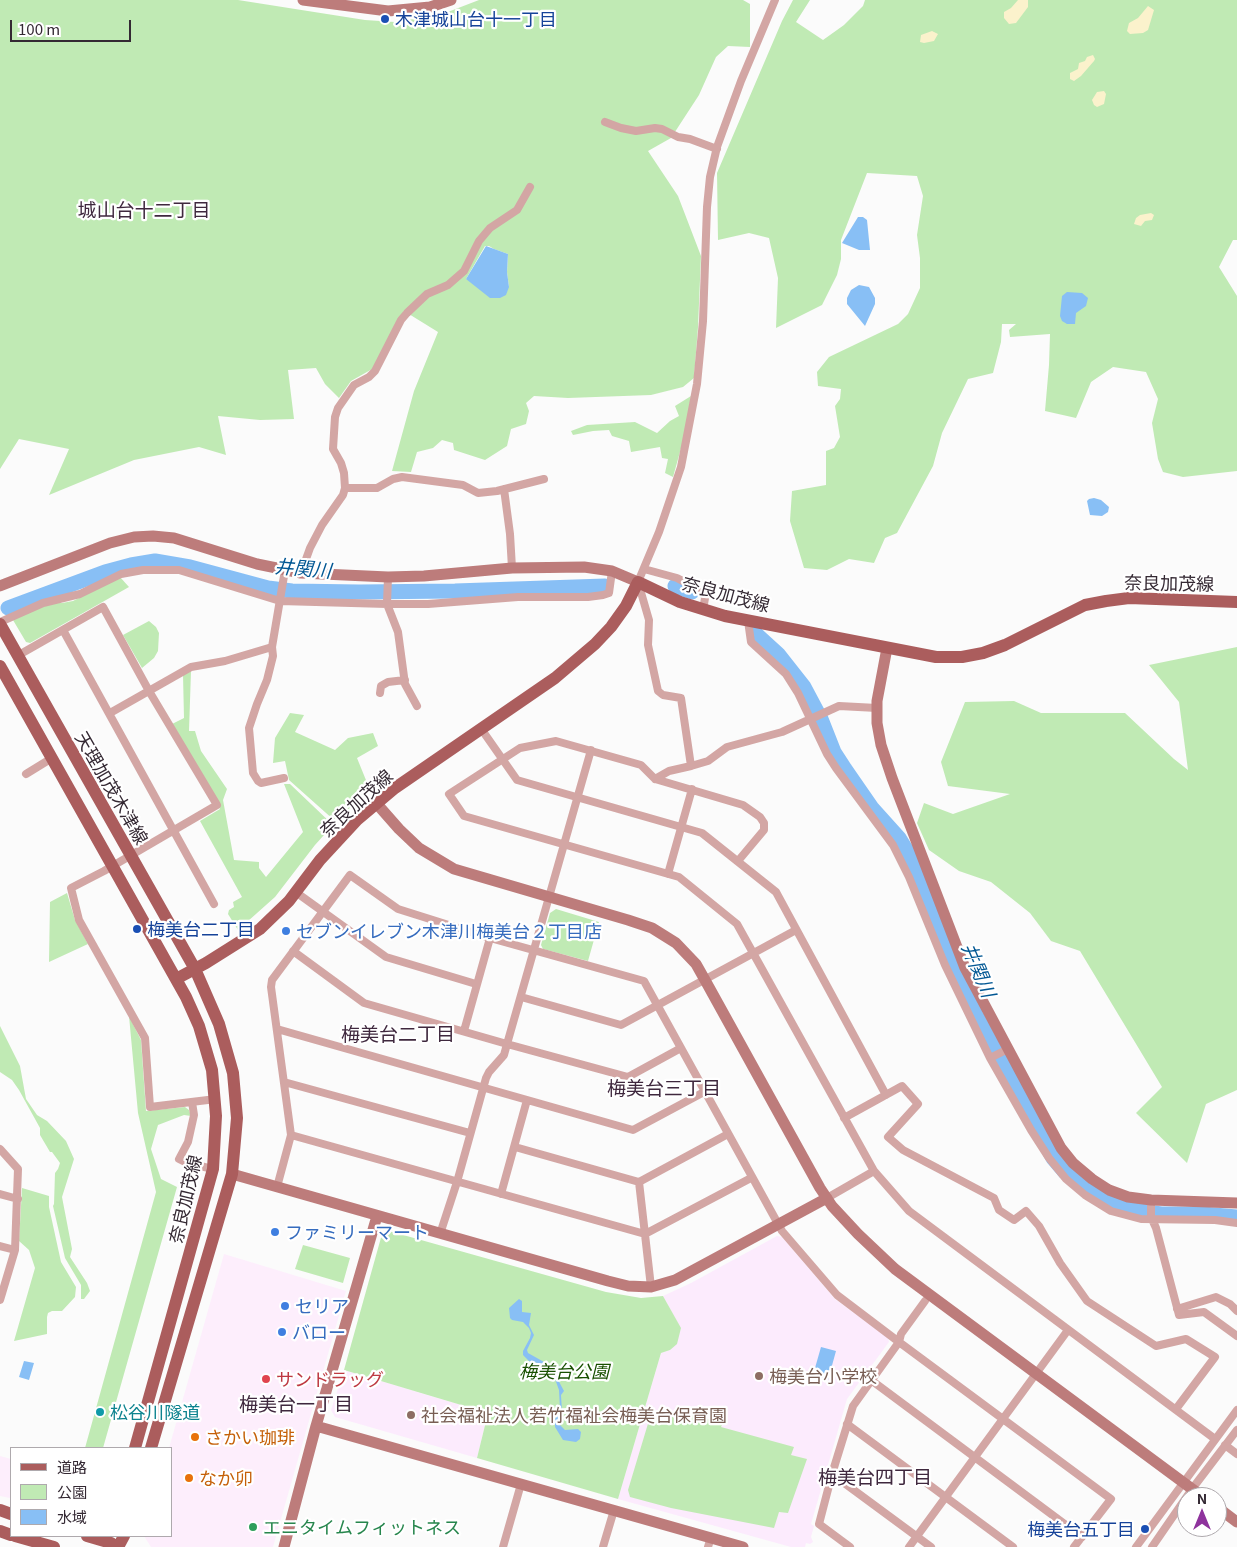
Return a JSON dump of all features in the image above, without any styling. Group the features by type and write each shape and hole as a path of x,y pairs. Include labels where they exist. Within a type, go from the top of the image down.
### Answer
{"main road":[{"name":"奈良加茂線","path":"135,1447 213,1169 216,1099 212,1070 204,1040 193,1011 176,979 260,929 297,893 320,860 357,820 395,788 555,678 595,644 611,627 626,606 638,582 680,602 703,610 748,621 936,657 962,657 983,653 1005,645 1085,606 1106,601 1129,598 1237,602"},
{"name":"天理加茂木津線","path":"0,623 195,969"},
{"path":"0,666 176,979"},
{"name":"奈良加茂線","path":"151,1447 232,1174 237,1118 230,1056 220,1024 195,969"},
{"path":"19,1537 54,1547"},
{"path":"91,1537 117,1543"}],"street":[{"path":"303,0 344,3 368,10 395,11 430,6 451,0"},
{"path":"691,766 681,698 663,695 658,692 648,645 649,620 638,582 659,532 681,467 697,384 703,321 707,207 710,177 717,150 741,81 775,0"},
{"path":"605,122 636,131 655,128 678,138 690,139 717,150"},
{"path":"301,573 310,548 322,525 343,495 345,488 342,468 333,449 335,417 338,408 354,385 369,377 375,371 401,320 407,313 427,294 448,285 464,271 479,241 490,228 517,210 530,187"},
{"path":"345,488 377,488 392,479 402,477 463,485 478,493 544,479"},
{"path":"504,489 512,568"},
{"path":"0,586 110,543 134,537 153,536 174,538 193,543 284,574 301,573 388,582 424,576 512,568 584,567 612,571 638,582"},
{"path":"644,569 677,578 702,592 705,598 703,610"},
{"path":"0,623 43,603 80,594 121,574 143,570 179,570 280,601 387,604 428,604 518,597 588,597 603,595 610,593 612,571"},
{"path":"284,574 272,647 273,656 267,680 249,728 253,774 261,784 284,778"},
{"path":"388,582 387,604 398,632 405,680 417,706"},
{"path":"17,656 103,607 149,691 217,805 71,888 79,920 145,1038 150,1107 216,1099"},
{"path":"748,621 751,642 786,674 812,718 836,768 894,845 945,965 998,1054 1022,1078 1060,1148 1073,1163 1092,1179 1109,1190 1128,1197 1151,1204 1237,1203"},
{"path":"63,630 214,904"},
{"path":"110,713 191,667 225,661 272,647"},
{"path":"888,648 877,708 877,723 884,754 944,916 998,1054 1031,1130 1049,1158 1066,1179 1085,1195 1110,1211 1141,1219 1214,1220 1237,1223"},
{"path":"380,692 381,686 388,682 405,680"},
{"path":"655,779 669,772 708,761 727,747 782,732 839,706 877,708"},
{"path":"482,730 517,780 702,833 776,892 886,1095"},
{"path":"738,861 764,830 764,823 760,817 743,804 655,779 641,765 556,741 520,748 449,794 464,816 679,877 738,924 874,1171 909,1211 1176,1408 1215,1439"},
{"path":"440,1234 457,1182 487,1074 501,1060 508,1044 591,750"},
{"path":"26,774 52,758"},
{"path":"668,874 692,789"},
{"path":"377,804 409,839 442,863 467,874 652,928 683,949 696,964 706,980 787,1130 827,1198 858,1234 895,1270 1188,1486"},
{"path":"277,1187 292,1135 271,987 272,980 350,875 398,909 490,938 644,981 778,1224 837,1295 1111,1499 1074,1547"},
{"path":"297,893 386,957 476,984"},
{"path":"521,997 621,1025 796,930"},
{"path":"464,1031 490,938"},
{"path":"293,951 364,1003 628,1077 681,1048"},
{"path":"277,1029 633,1130 704,1092"},
{"path":"284,1082 470,1133"},
{"path":"844,1118 902,1086 918,1104 888,1137 903,1150 994,1198 999,1210 1014,1220 1026,1210 1039,1226 1060,1263 1087,1301 1156,1346 1186,1338 1215,1358 1176,1408"},
{"path":"501,1194 527,1100"},
{"path":"192,1102 194,1115 188,1142 179,1159 187,1163 213,1169"},
{"path":"515,1147 639,1182 728,1134"},
{"path":"292,1135 645,1234 751,1178"},
{"path":"0,1149 18,1169 15,1250 0,1297"},
{"path":"232,1174 608,1281 628,1286 651,1287 674,1280 874,1171"},
{"path":"639,1182 651,1287"},
{"path":"0,1194 18,1199"},
{"path":"1151,1204 1152,1218 1179,1315 1204,1312 1237,1336"},
{"path":"284,1547 316,1426 378,1216"},
{"path":"0,1246 15,1250"},
{"path":"1177,1308 1216,1297 1230,1304 1237,1311"},
{"path":"850,1547 820,1524 847,1424 853,1406 899,1342 901,1334 925,1302"},
{"path":"908,1547 1068,1330"},
{"path":"871,1380 1082,1537"},
{"path":"1152,1547 1215,1439 1237,1410"},
{"path":"847,1424 1013,1547"},
{"path":"316,1426 614,1510 710,1542 744,1547"},
{"path":"1136,1547 1237,1430"},
{"path":"1225,1445 1237,1454"},
{"path":"832,1474 932,1547"},
{"path":"503,1547 520,1484"},
{"path":"603,1547 614,1510"}],"shaded area":[{"name":"梅美台小学校","path":"777,1236 782,1237 835,1299 888,1338 889,1342 847,1399 811,1524 814,1526 811,1537 813,1542 810,1544 806,1543 805,1547 791,1547 618,1499 661,1353 670,1350 681,1329 663,1296 691,1283"},
{"path":"224,1254 346,1291 273,1547 151,1547 145,1537 172,1537 172,1447 169,1447"},
{"name":"社会福祉法人若竹福祉会梅美台保育園","path":"344,1370 488,1413 477,1458 335,1417 331,1410"},
{"path":"0,1456 10,1459 10,1498 0,1496"}],"green space":[{"path":"0,0 238,0 365,20 395,22 440,15 479,0 743,0 750,4 750,47 728,46 716,57 699,95 671,138 648,151 678,196 701,256 694,378 683,387 651,395 568,398 534,396 526,403 529,411 526,424 511,429 507,446 485,460 454,450 453,443 442,440 433,448 417,452 411,472 392,471 414,391 438,332 404,311 374,368 351,381 339,398 325,384 316,368 288,370 294,419 260,420 218,416 226,455 199,447 134,460 49,495 69,449 19,439 0,469","holes":["485,246 508,254 507,272 509,287 466,279"]},
{"path":"793,0 810,0 796,22 823,40 844,25 863,6 865,0 1237,0 1237,240 1233,240 1219,267 1237,296 1237,471 1183,477 1163,472 1158,459 1152,423 1158,399 1146,372 1113,367 1091,382 1076,418 1045,411 1050,334 1010,337 1009,330 1016,324 1002,324 1001,342 993,373 968,379 942,433 933,466 897,533 885,538 874,563 849,559 827,570 804,568 790,521 792,491 826,485 826,451 834,448 840,437 835,406 840,399 841,389 818,386 817,372 829,357 898,324 908,314 920,288 920,258 917,235 923,196 917,176 867,173 841,240 841,259 837,275 822,305 776,328 778,278 769,238 749,233 718,240 717,173 782,21"},
{"path":"691,396 685,434 673,477 665,473 668,459 662,458 660,447 631,452 629,441 612,436 609,430 573,435 571,431 587,425 635,422 657,433 670,421 679,416 675,406"},
{"path":"120,577 129,587 30,643 26,642 13,620 50,603 73,601"},
{"path":"149,621 156,627 159,633 158,651 154,658 142,668 123,635"},
{"path":"1237,647 1237,1090 1206,1104 1187,1163 1136,1113 1162,1087 1080,951 1051,941 1030,913 991,882 959,871 929,850 917,823 924,803 953,814 1010,794 948,786 941,762 965,702 1014,701 1041,713 1125,713 1188,770 1179,702 1149,665"},
{"path":"191,671 189,731 195,731 201,751 227,789 223,800 234,860 259,862 259,868 266,877 303,832 284,784 290,784 333,825 275,897 238,930 228,914 229,910 234,907 233,902 242,897 200,821 220,809 172,724 184,718 183,675"},
{"path":"290,713 304,715 295,732 335,750 348,738 373,733 378,746 357,758 370,790 335,821 289,780 285,761 273,763 275,738"},
{"path":"67,893 75,920 88,944 49,962 50,902"},
{"path":"556,909 599,922 588,961 543,949 541,945 550,913"},
{"path":"129,1016 141,1040 146,1111 185,1107 189,1110 191,1116 184,1115 158,1125 151,1149 161,1179 177,1187 103,1447 85,1447 156,1192 138,1113"},
{"path":"0,1026 20,1066 26,1099 37,1115 47,1121 66,1141 74,1159 62,1197 72,1249 70,1257 90,1291 84,1299 81,1299 81,1285 65,1258 53,1206 55,1173 60,1163 50,1152 40,1135 40,1128 19,1090 12,1080 0,1072"},
{"path":"22,1188 49,1196 49,1207 61,1262 76,1287 75,1297 62,1311 48,1313 47,1334 14,1341 35,1268 29,1250 19,1241"},
{"name":"梅美台公園","path":"389,1231 606,1292 641,1298 663,1296 681,1328 677,1344 670,1350 661,1353 618,1499 477,1458 488,1413 344,1370 382,1234"},
{"path":"303,1245 350,1258 343,1283 295,1269"},
{"path":"659,1411 684,1418 686,1413 723,1423 721,1427 794,1447 791,1455 807,1459 788,1513 779,1512 774,1528 671,1508 630,1497 628,1490 650,1417 656,1418"}],"sand":[{"path":"1018,0 1028,0 1028,7 1016,23 1009,24 1004,18 1004,12 1011,8"},
{"path":"1148,6 1154,10 1148,30 1143,33 1130,34 1127,31 1129,23 1138,18"},
{"path":"932,31 938,34 934,41 920,42 921,35"},
{"path":"1093,55 1094,61 1081,76 1074,81 1070,79 1070,73 1078,69 1079,63"},
{"path":"1104,91 1106,94 1104,104 1097,107 1092,100 1097,92"},
{"path":"1151,213 1154,215 1152,220 1145,221 1141,226 1134,224 1136,218 1140,215"}],"water":[{"path":"858,217 863,217 867,220 870,250 859,250 842,243"},
{"path":"486,246 508,254 507,272 509,287 506,295 500,298 490,298 466,279"},
{"path":"859,285 869,287 875,298 875,304 865,326 847,304 847,298 851,290"},
{"path":"1067,292 1082,293 1088,298 1086,306 1076,313 1075,324 1067,324 1062,321 1060,316 1062,296"},
{"path":"1094,498 1101,500 1109,507 1108,512 1102,516 1090,515 1087,501"},
{"path":"519,1299 522,1301 522,1312 531,1313 529,1325 534,1335 527,1350 528,1353 544,1362 561,1368 557,1378 564,1391 561,1395 562,1411 558,1423 565,1430 578,1429 581,1432 580,1439 576,1442 563,1440 555,1427 555,1419 560,1409 559,1390 555,1374 551,1368 529,1361 523,1355 531,1333 523,1322 510,1318 509,1308"},
{"path":"821,1347 836,1351 828,1380 813,1375"},
{"path":"24,1361 34,1363 29,1380 19,1377"}],"waterway":[{"name":"井関川","path":"8,608 105,572 155,561 190,567 268,588 292,591 455,591 605,586"},
{"name":"井関川","path":"675,586 692,592"},
{"name":"井関川","path":"755,633 778,654 804,687 821,719 834,752 872,808 899,838 907,851 976,1015 1053,1158 1065,1172 1084,1188 1100,1198 1126,1209 1161,1214 1203,1214 1237,1217"}],"place":[{"name":"木津城山台十一丁目","path":"385,19"},
{"name":"梅美台二丁目","path":"137,929"},
{"name":"セブンイレブン木津川梅美台２丁目店","path":"286,931"},
{"name":"ファミリーマート","path":"275,1232"},
{"name":"セリア","path":"285,1306"},
{"name":"バロー","path":"282,1332"},
{"name":"梅美台小学校","path":"759,1376"},
{"name":"サンドラッグ","path":"266,1379"},
{"name":"松谷川隧道","path":"100,1412"},
{"name":"社会福祉法人若竹福祉会梅美台保育園","path":"411,1415"},
{"name":"さかい珈琲","path":"195,1437"},
{"name":"なか卯","path":"189,1478"},
{"name":"エニタイムフィットネス","path":"253,1527"},
{"name":"梅美台五丁目","path":"1145,1529"}],"district":[{"name":"城山台十二丁目","path":"144,210"},
{"name":"梅美台二丁目","path":"398,1034"},
{"name":"梅美台三丁目","path":"664,1088"},
{"name":"梅美台一丁目","path":"296,1404"},
{"name":"梅美台四丁目","path":"875,1477"}]}
